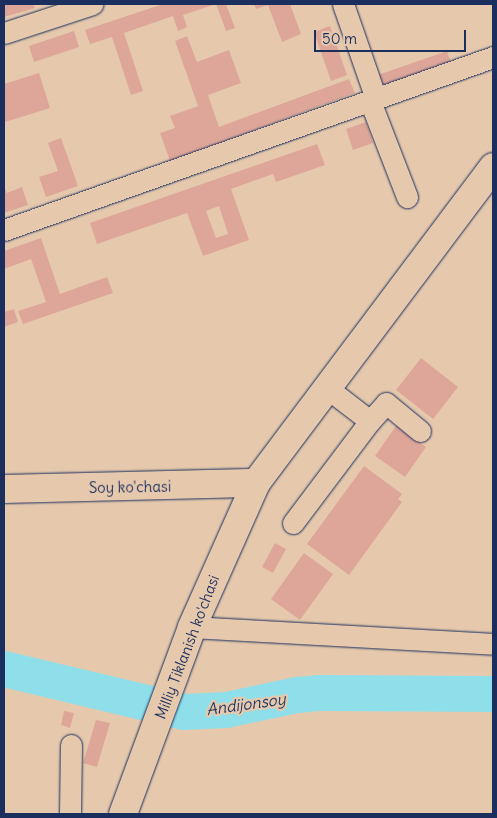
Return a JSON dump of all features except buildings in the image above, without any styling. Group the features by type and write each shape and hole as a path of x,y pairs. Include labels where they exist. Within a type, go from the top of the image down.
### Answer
{"main road":[{"name":"Milliy Tiklanish ko'chasi","path":"123,814 192,627 256,483 493,167"},
{"name":"Soy ko'chasi","path":"4,490 256,483"}],"street":[{"path":"4,34 92,4"},
{"path":"343,4 373,100 407,197"},
{"path":"4,230 493,57"},
{"path":"327,388 370,422"},
{"path":"293,523 386,403 420,431"},
{"path":"192,627 493,644"},
{"path":"70,814 71,745"}],"waterway":[{"name":"Andijonsoy","path":"4,669 184,712 226,710 297,695 321,693 493,694"}]}
